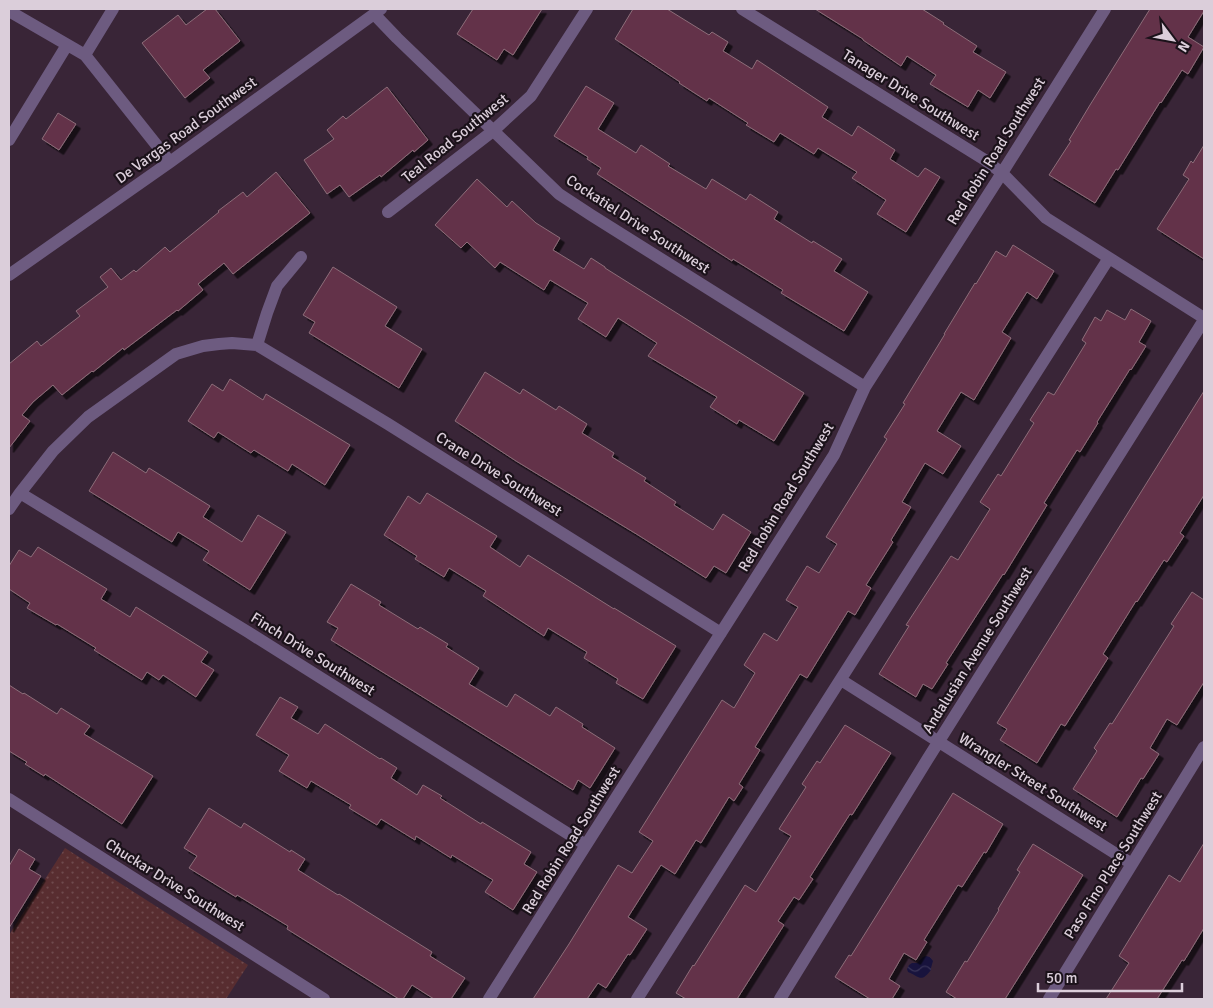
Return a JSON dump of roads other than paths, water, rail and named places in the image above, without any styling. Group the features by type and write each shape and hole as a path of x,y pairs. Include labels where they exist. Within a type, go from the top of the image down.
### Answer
{"street":[{"path":"85,56 113,9"},
{"name":"Teal Road Southwest","path":"388,212 493,131 531,96 587,9"},
{"name":"Tanager Drive Southwest","path":"742,9 985,160 1002,174 1046,218 1204,319"},
{"name":"Red Robin Road Southwest","path":"489,999 834,455 865,388 1105,9"},
{"path":"9,11 85,56 170,162"},
{"name":"Cockatiel Drive Southwest","path":"378,11 397,38 560,194 599,221 865,388"},
{"name":"De Vargas Road Southwest","path":"9,275 170,162 378,11"},
{"path":"9,140 67,45"},
{"path":"9,509 20,492 53,451 88,417 176,354 203,346 219,344 257,345 277,286 301,257"},
{"path":"636,999 1109,258"},
{"name":"Andalusian Avenue Southwest","path":"780,999 939,741 1204,319"},
{"name":"Crane Drive Southwest","path":"257,345 388,424 721,633"},
{"name":"Finch Drive Southwest","path":"20,492 248,632 586,845"},
{"name":"Wrangler Street Southwest","path":"841,680 1132,864"},
{"name":"Paso Fino Place Southwest","path":"1049,999 1204,747"},
{"name":"Chuckar Drive Southwest","path":"9,799 324,999"}],"water":[{"path":"926,956 930,957 933,961 931,970 925,976 920,978 908,972 909,965 917,963"}]}
